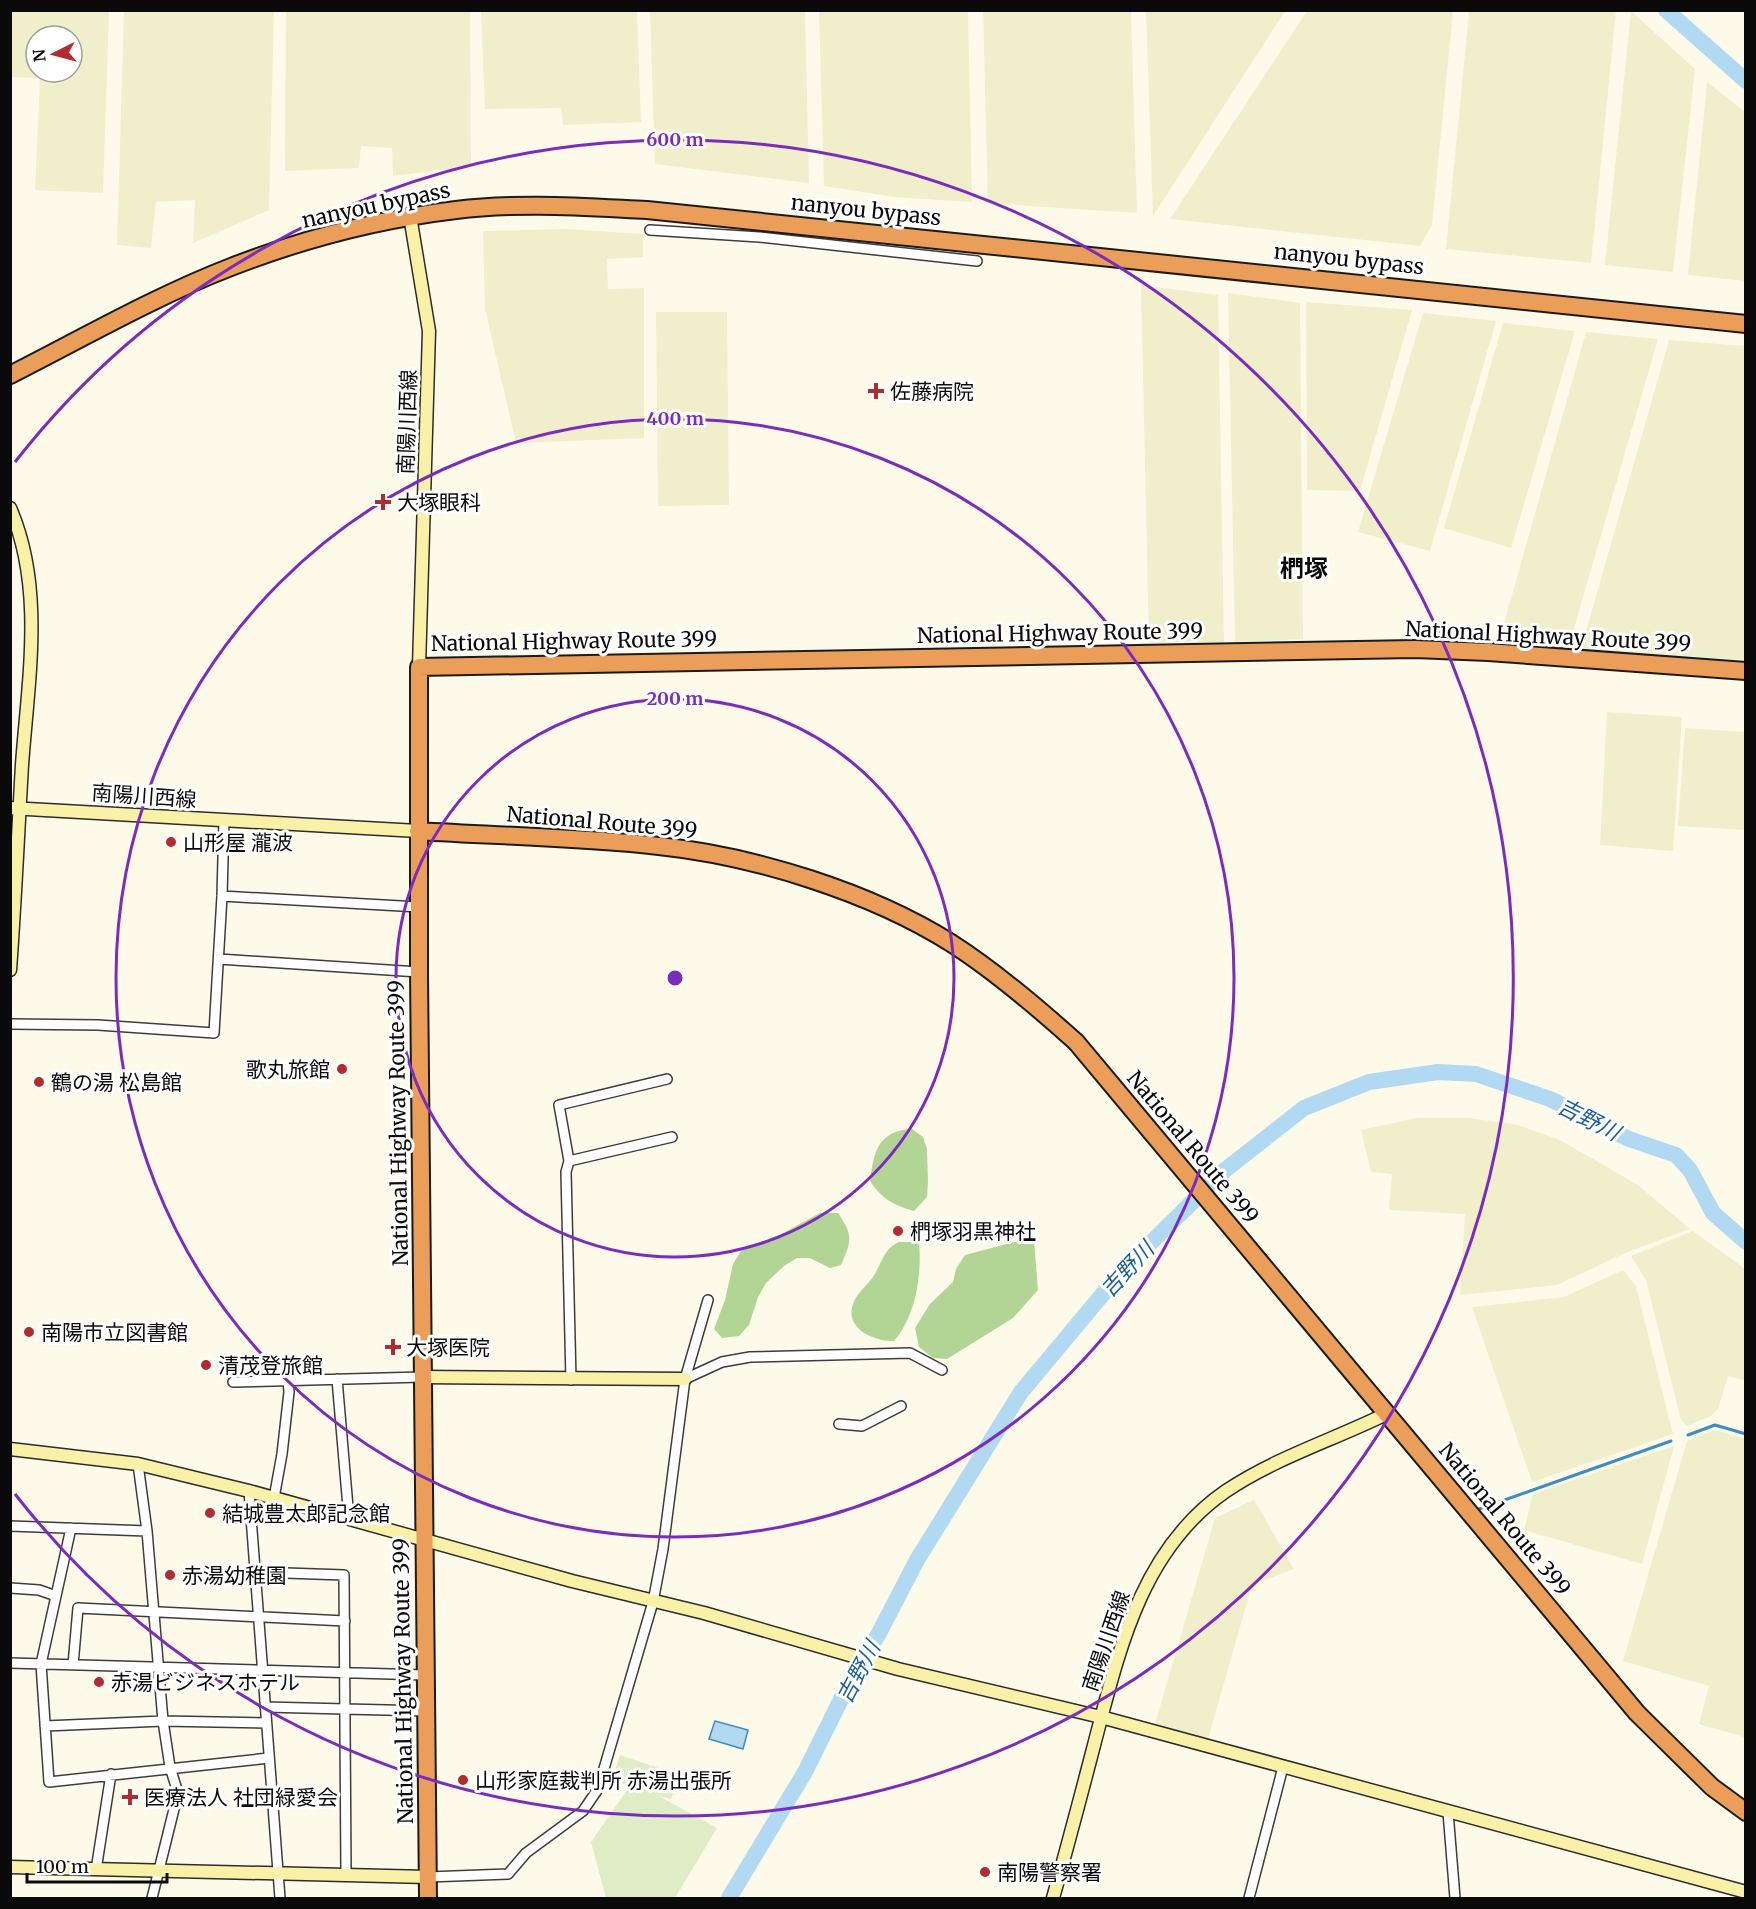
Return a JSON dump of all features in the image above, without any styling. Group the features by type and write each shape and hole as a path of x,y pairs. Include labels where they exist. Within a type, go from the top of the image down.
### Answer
{"highway":[{"name":"nanyou bypass","path":"10,375 230,267 301,243 410,216 537,205 647,210 1746,324"},
{"name":"National Highway Route 399","path":"428,1899 423,1541 419,667 1415,649 1488,652 1746,671"},
{"name":"National Route 399","path":"418,831 660,846 772,868 839,889 950,943 1052,1020 1076,1042 1637,1713 1712,1787 1746,1812"}],"street":[{"name":"南陽川西線","path":"410,216 429,331 419,667"},
{"path":"650,230 759,237 977,261"},
{"path":"10,508 18,526 26,560 31,607 15,808 10,970"},
{"name":"南陽川西線","path":"15,808 418,831"},
{"path":"10,1024 98,1025 214,1033 224,820"},
{"path":"222,896 419,907"},
{"path":"219,959 419,972"},
{"path":"571,1380 566,1172 569,1161 559,1105 667,1079"},
{"path":"569,1161 672,1137"},
{"path":"10,1866 159,1872 428,1877 508,1874 526,1853 564,1826 591,1802 606,1765 653,1602 663,1549 685,1379 708,1300"},
{"path":"232,1382 422,1377 571,1380 685,1379 722,1362 750,1357 910,1353 942,1370"},
{"path":"337,1379 349,1520"},
{"path":"274,1498 282,1454 289,1392 288,1380"},
{"path":"839,1424 862,1426 901,1406"},
{"name":"南陽川西線","path":"1053,1899 1123,1637 1138,1600 1166,1552 1190,1523 1224,1492 1247,1478 1386,1414"},
{"path":"10,1449 138,1464 249,1491 423,1541 653,1602 704,1613 898,1669 1101,1718 1746,1892"},
{"path":"138,1464 147,1531 163,1721 170,1767 178,1793 152,1899"},
{"path":"249,1491 257,1572 262,1671 280,1899"},
{"path":"10,1526 147,1531"},
{"path":"71,1528 41,1664 49,1782 269,1758"},
{"path":"257,1572 344,1575 346,1874"},
{"path":"10,1588 39,1590 56,1596"},
{"path":"73,1665 78,1608 345,1621"},
{"path":"10,1663 425,1675"},
{"path":"265,1707 426,1710"},
{"path":"45,1725 163,1721 266,1723"},
{"path":"1249,1899 1283,1767"},
{"path":"96,1870 111,1774"},
{"path":"1448,1812 1455,1899"}],"shaded area":[{"path":"11,10 109,11 103,193 35,190 40,84 84,84 84,24 24,24 24,77 11,77"},
{"path":"124,11 274,11 269,210 193,243 195,200 156,202 151,248 117,245"},
{"path":"286,11 470,11 471,166 393,176 392,148 361,146 359,168 285,171"},
{"path":"481,11 637,11 641,122 563,125 561,108 485,109"},
{"path":"650,11 805,11 809,183 655,164"},
{"path":"819,11 968,11 972,202 895,197 824,186"},
{"path":"983,11 1131,11 1137,213 988,203"},
{"path":"1146,11 1285,11 1153,216"},
{"path":"1307,11 1453,11 1432,225 1420,246 1170,219"},
{"path":"1469,11 1616,11 1591,263 1446,249"},
{"path":"1631,11 1695,69 1673,272 1605,265"},
{"path":"1707,82 1745,112 1745,281 1688,275"},
{"path":"566,229 643,234 643,257 607,259 608,289 644,288 644,438 516,443 485,309 483,231"},
{"path":"1141,285 1218,295 1224,642 1149,643"},
{"path":"1228,293 1300,303 1303,639 1235,642"},
{"path":"1306,302 1412,310 1360,491 1307,490"},
{"path":"656,312 727,312 729,505 658,506"},
{"path":"1423,313 1496,321 1430,551 1358,532"},
{"path":"1503,323 1575,331 1511,548 1444,528"},
{"path":"1586,332 1658,339 1568,649 1498,645"},
{"path":"1669,340 1745,346 1745,660 1581,649"},
{"path":"1607,712 1682,717 1673,851 1600,845"},
{"path":"1685,728 1745,732 1745,830 1678,826"},
{"path":"1417,1118 1469,1118 1518,1125 1560,1140 1638,1185 1690,1229 1625,1253 1557,1285 1460,1295 1465,1214 1389,1210 1392,1174 1371,1172 1361,1130"},
{"path":"1693,1231 1745,1269 1746,1381 1728,1376 1718,1409 1711,1416 1687,1426 1681,1420 1646,1280 1631,1256"},
{"path":"1623,1270 1636,1286 1673,1434 1532,1482 1472,1307 1564,1297"},
{"path":"1715,1430 1745,1439 1744,1737 1699,1724 1709,1686 1623,1661 1687,1441"},
{"path":"1674,1446 1642,1564 1524,1530 1533,1494"},
{"path":"1254,1500 1294,1569 1252,1585 1208,1739 1155,1724 1215,1518"}],"green space":[{"path":"912,1129 923,1137 927,1149 928,1182 927,1197 914,1211 889,1200 870,1181 873,1160 885,1138"},
{"path":"820,1213 838,1213 846,1227 849,1243 841,1265 830,1268 810,1258 797,1258 784,1266 766,1283 758,1297 749,1325 739,1336 722,1338 714,1329 725,1300 733,1264 741,1251 783,1233"},
{"path":"1026,1239 1034,1240 1038,1290 1013,1318 947,1359 933,1358 919,1347 915,1328 930,1304 953,1282 956,1269 965,1255"},
{"path":"899,1242 919,1242 918,1281 912,1307 902,1331 894,1341 886,1341 863,1332 857,1327 851,1313 857,1296 875,1274 887,1252"},
{"path":"620,1755 679,1775 671,1799 659,1796 717,1828 675,1898 606,1898 591,1842 630,1786 612,1780"}],"water":[{"path":"715,1721 748,1730 743,1749 709,1739"}],"waterway":[{"path":"1666,10 1746,81"},
{"name":"吉野川","path":"729,1898 805,1772 855,1671 878,1635 917,1560 1021,1392 1122,1271 1225,1170 1304,1108 1369,1082 1438,1072 1476,1074 1550,1099 1629,1139 1676,1155 1690,1170 1713,1213 1746,1242"},
{"path":"1688,1435 1715,1425 1746,1434"},
{"path":"1479,1509 1671,1441"}],"place":[{"name":"佐藤病院","path":"876,391"},
{"name":"大塚眼科","path":"383,502"},
{"name":"山形屋 瀧波","path":"171,842"},
{"name":"歌丸旅館","path":"342,1069"},
{"name":"鶴の湯 松島館","path":"39,1082"},
{"name":"椚塚羽黒神社","path":"898,1231"},
{"name":"南陽市立図書館","path":"29,1332"},
{"name":"大塚医院","path":"393,1347"},
{"name":"清茂登旅館","path":"206,1365"},
{"name":"結城豊太郎記念館","path":"210,1513"},
{"name":"赤湯幼稚園","path":"170,1575"},
{"name":"赤湯ビジネスホテル","path":"99,1682"},
{"name":"山形家庭裁判所 赤湯出張所","path":"463,1780"},
{"name":"医療法人 社団緑愛会","path":"130,1797"},
{"name":"南陽警察署","path":"985,1872"}],"district":[{"name":"椚塚","path":"1304,568"}]}
